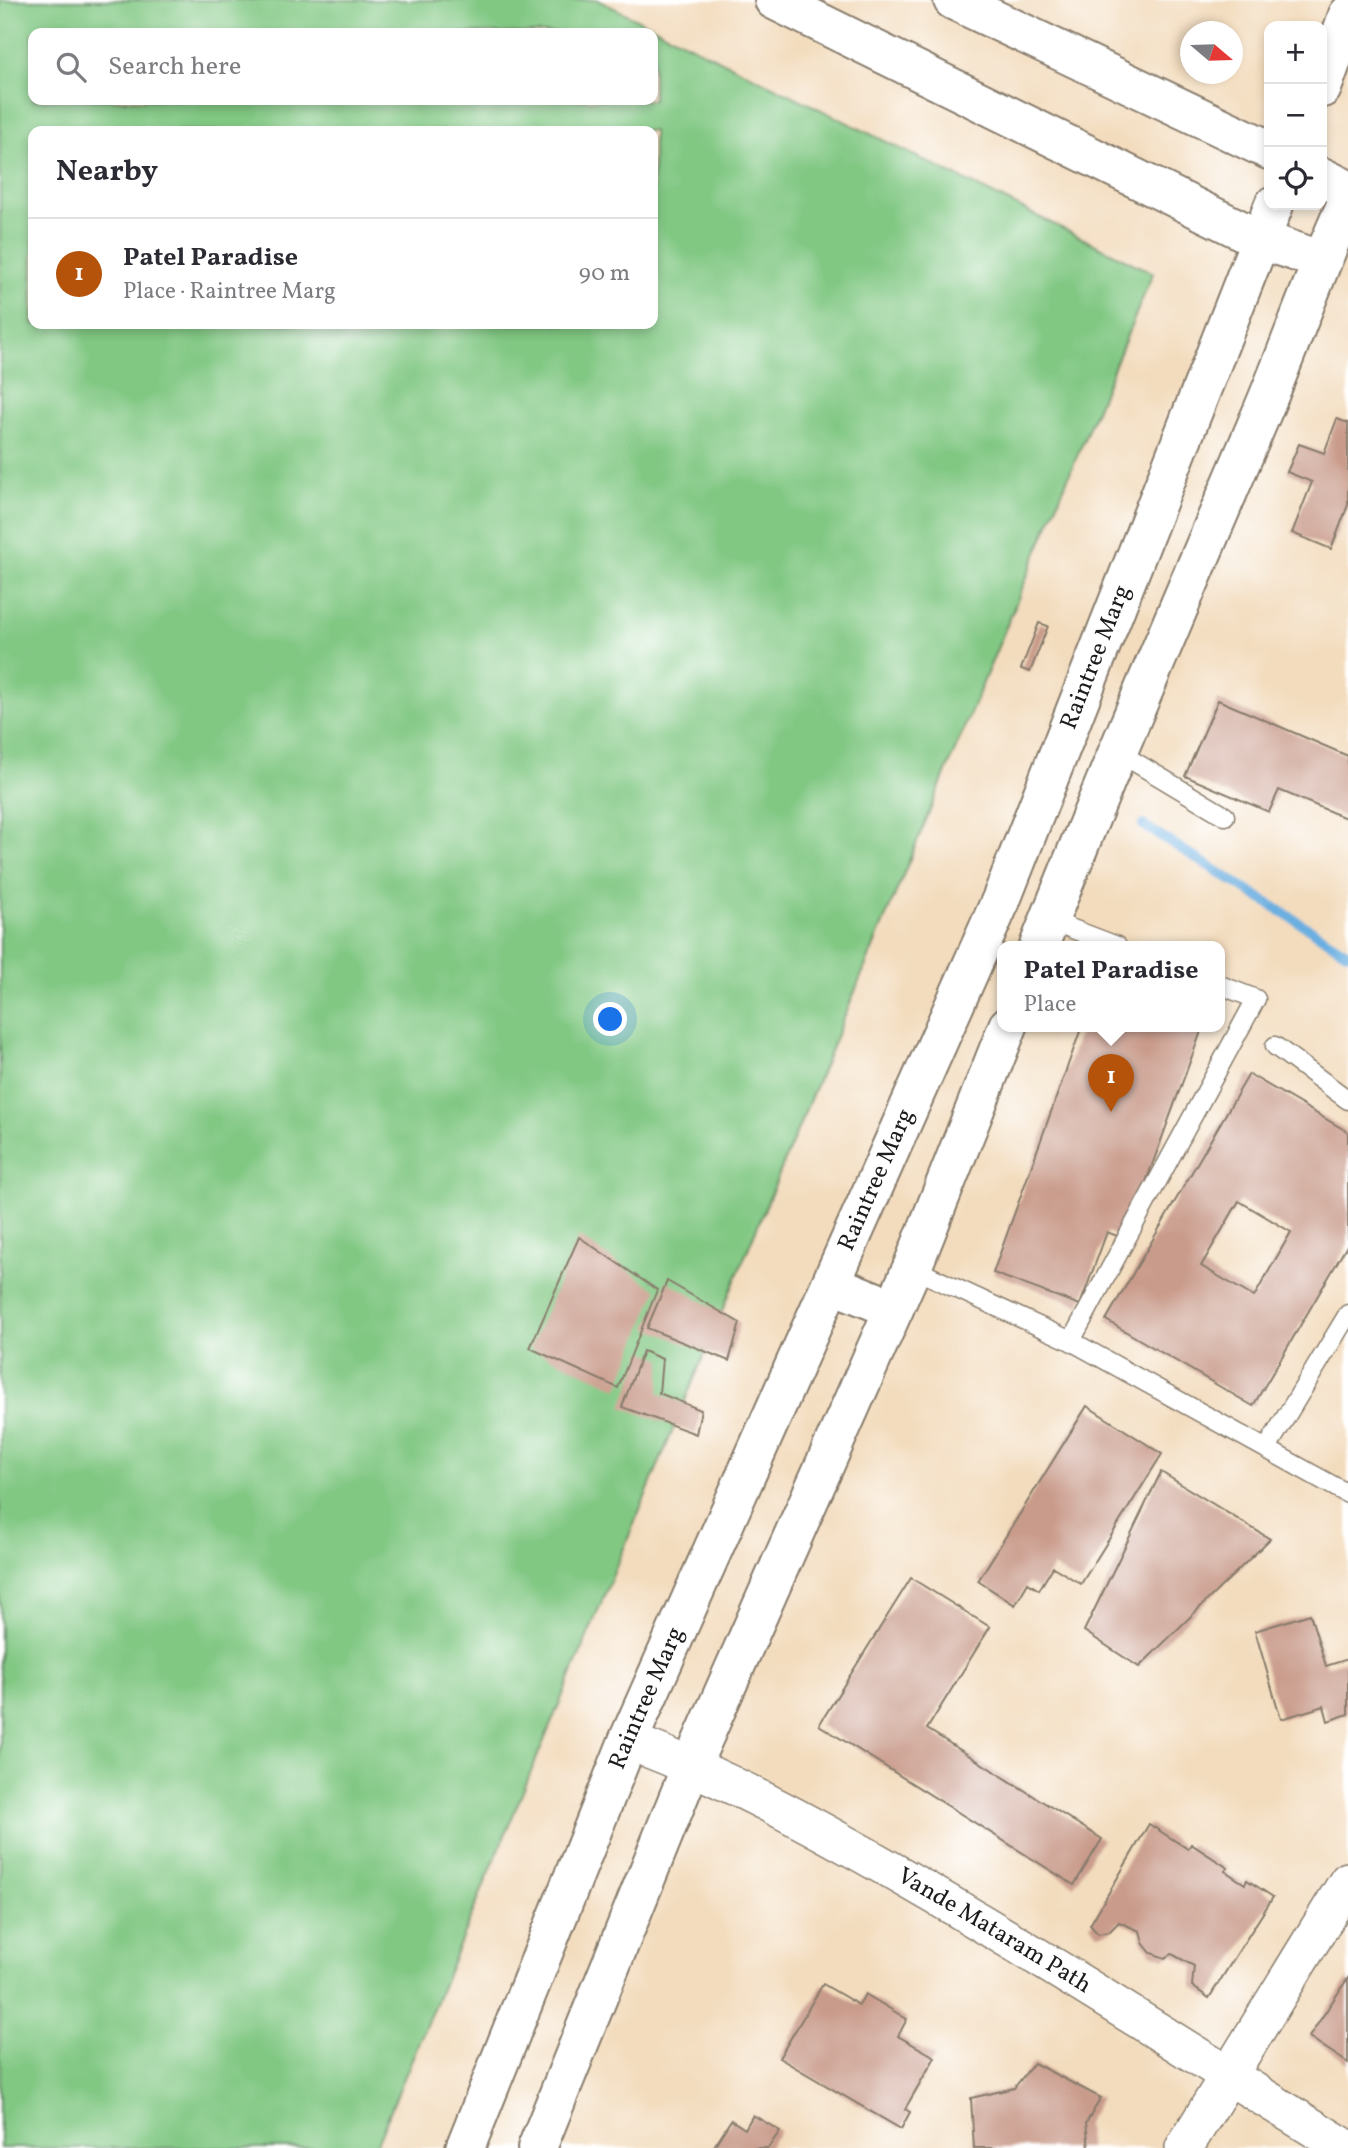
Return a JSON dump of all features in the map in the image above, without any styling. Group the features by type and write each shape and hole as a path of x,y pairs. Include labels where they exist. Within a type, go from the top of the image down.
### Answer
{"main road":[{"path":"774,0 1259,239 1320,260"},
{"path":"953,0 1264,148"},
{"path":"1323,84 1348,15"},
{"path":"1327,180 1348,190"},
{"path":"1044,933 1111,767 1264,408 1320,260 1348,201"},
{"name":"Raintree Marg","path":"465,2148 628,1741 1001,900 1271,210"},
{"path":"537,2148 691,1764 912,1268 1006,1032"},
{"path":"832,1284 894,1309"}],"street":[{"name":"Vande Mataram Path","path":"628,1741 691,1764 834,1838 965,1912 1346,2148"},
{"path":"1184,2148 1230,2078 1348,1881"}],"lane":[{"path":"1111,767 1225,816"},
{"path":"1044,933 1089,941"},
{"path":"1071,1341 1256,999 1225,987"},
{"path":"1275,1046 1348,1100"},
{"path":"912,1268 1071,1341 1348,1494"},
{"path":"1267,1448 1348,1314"}],"green space":[{"path":"0,0 598,0 655,28 28,28 28,105 658,105 658,30 1153,273 375,2148 0,2148"}],"building":[{"path":"1337,419 1348,423 1348,505 1331,549 1292,533 1312,482 1287,472 1299,444 1324,453"},
{"path":"1039,623 1048,626 1030,672 1021,669"},
{"path":"1218,700 1348,756 1348,819 1279,790 1269,812 1185,776"},
{"path":"1080,1032 1201,1032 1125,1239 1107,1232 1080,1305 993,1273"},
{"path":"1249,1074 1348,1132 1348,1244 1253,1406 1106,1320","holes":["1239,1201 1291,1232 1254,1297 1201,1266"]},
{"path":"579,1237 657,1290 618,1388 530,1348"},
{"path":"667,1281 740,1323 729,1361 647,1328"},
{"path":"643,1351 662,1359 659,1393 701,1410 696,1434 622,1407"},
{"path":"1087,1406 1162,1454 1081,1584 1053,1567 1039,1590 1028,1583 1015,1605 978,1581"},
{"path":"1161,1472 1270,1539 1139,1667 1084,1631"},
{"path":"911,1578 990,1627 927,1729 1102,1839 1074,1885 819,1725"},
{"path":"1310,1614 1326,1666 1348,1659 1348,1714 1328,1721 1324,1706 1281,1719 1255,1631"},
{"path":"1149,1824 1188,1849 1191,1844 1228,1868 1225,1871 1245,1884 1247,1880 1273,1897 1209,1998 1192,1986 1194,1966 1172,1954 1165,1958 1151,1953 1143,1943 1140,1931 1119,1922 1109,1932 1098,1934 1090,1925"},
{"path":"1348,1978 1348,2063 1309,2037"},
{"path":"823,1984 859,2005 865,1994 907,2019 898,2036 935,2057 905,2109 910,2112 901,2129 779,2058"},
{"path":"1034,2063 1101,2098 1086,2123 1089,2148 974,2148 971,2098 1014,2088"},
{"path":"753,2115 780,2131 768,2148 713,2148 731,2120 745,2129"}],"waterway":[{"path":"1143,825 1348,953"}],"place":[{"name":"Patel Paradise","path":"1111,1112"}]}
